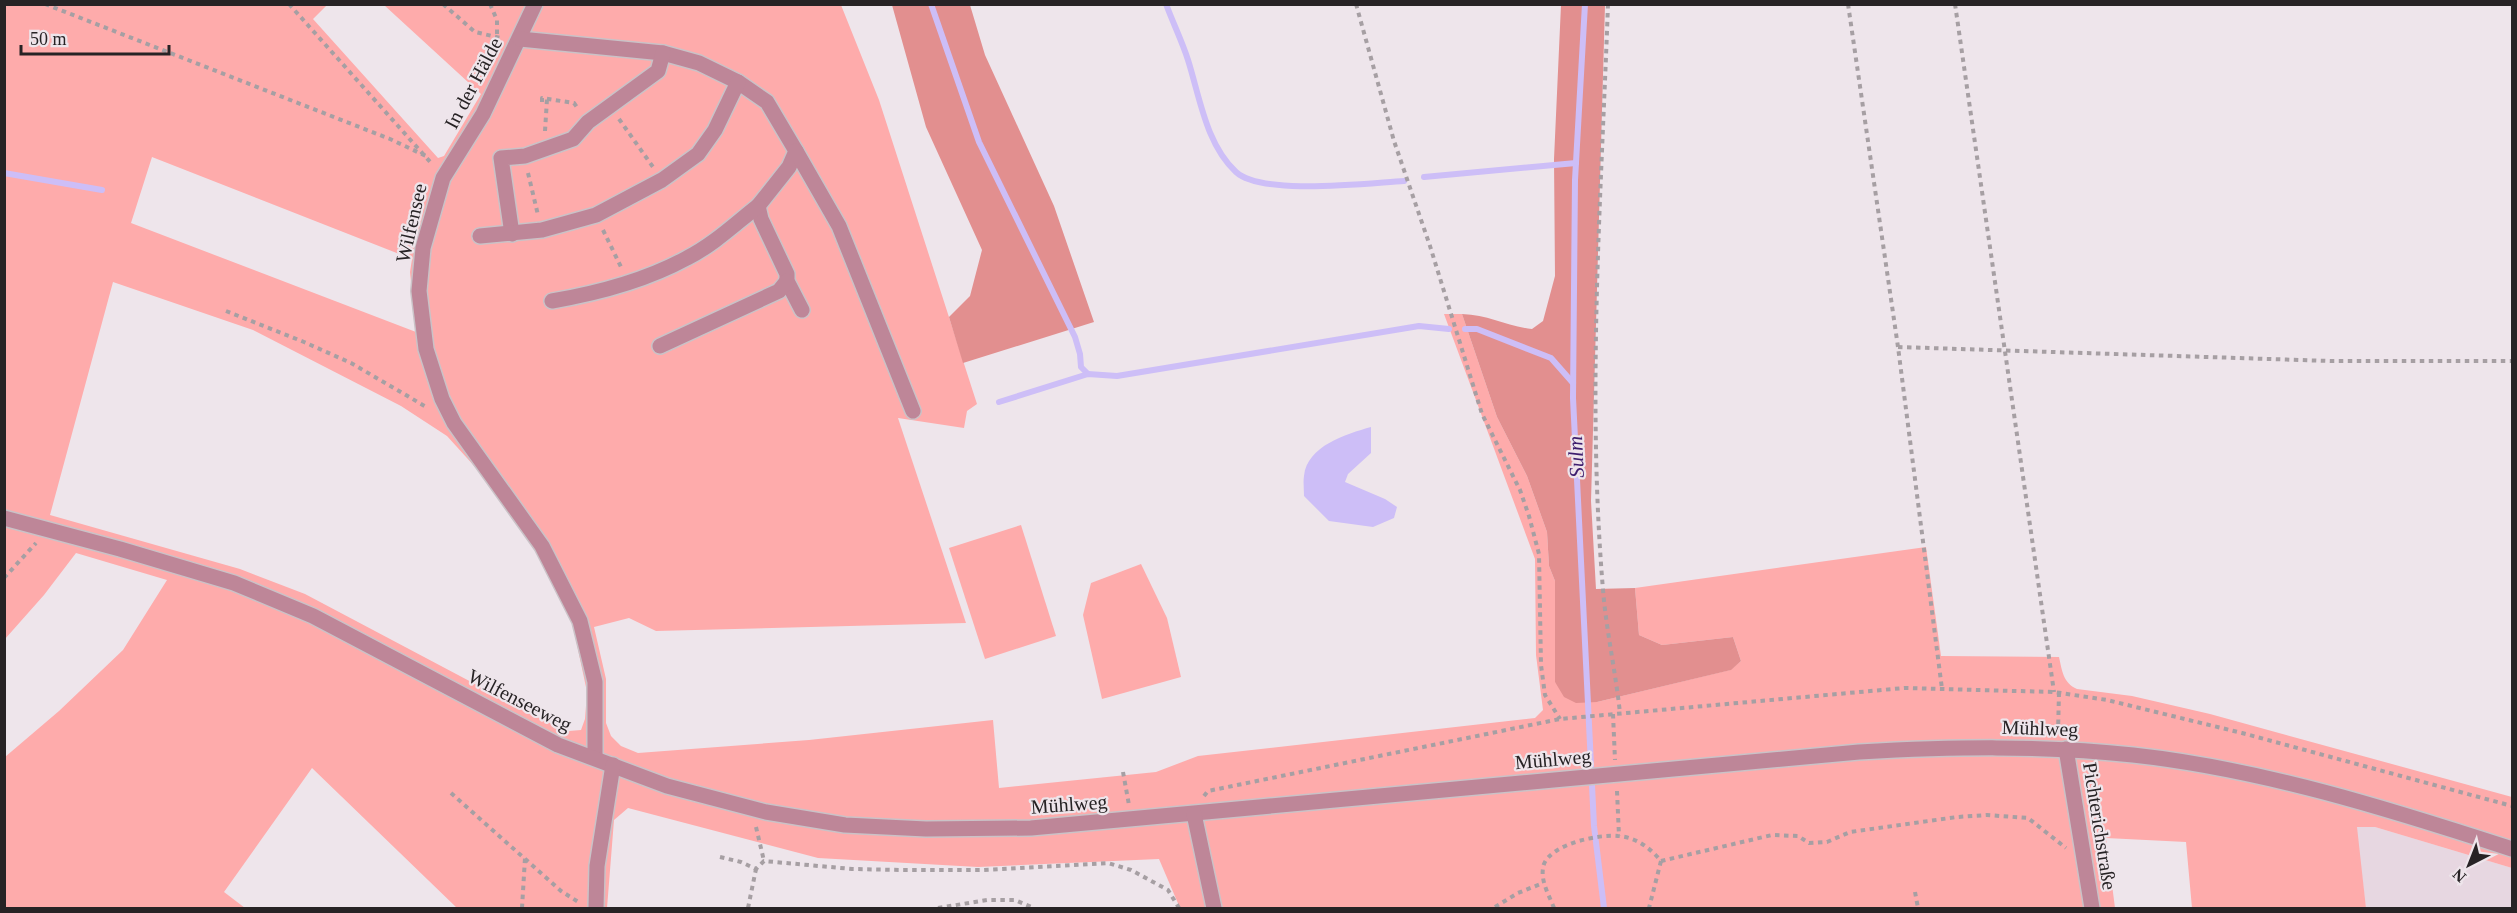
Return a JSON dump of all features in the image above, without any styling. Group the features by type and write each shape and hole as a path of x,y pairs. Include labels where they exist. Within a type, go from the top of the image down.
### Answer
{"street":[{"name":"In der Hälde","path":"443,178 483,114 535,4"},
{"path":"520,39 663,53 699,63 738,82 766,102 839,225 914,411"},
{"path":"512,234 501,158 525,156 573,139 588,122 658,71 663,53"},
{"path":"480,236 542,230 596,215 662,180 698,154 715,130 738,82"},
{"path":"552,301 593,294 629,283 688,258 758,206 789,167 796,150"},
{"name":"Wilfensee","path":"426,349 419,291 423,248 443,178"},
{"path":"758,206 761,219 787,274 787,282 802,310"},
{"path":"660,346 779,291 787,282"},
{"name":"Wilfenseeweg","path":"4,518 234,583 313,616 558,745 595,758 595,682 580,621 542,546 454,423 442,399 426,349"},
{"name":"Mühlweg","path":"595,758 667,786 752,809 845,825 1031,828 1860,752 1962,747 2062,749 2133,755 2226,769 2330,794 2512,849"},
{"name":"Pichterichstraße","path":"2062,749 2092,909"},
{"path":"596,907 597,866 613,765"},
{"path":"1194,814 1215,909"}],"path":[{"path":"45,4 390,139 426,156"},
{"path":"289,4 426,156 443,178"},
{"path":"443,4 475,32 520,39"},
{"path":"490,4 497,20 497,37"},
{"path":"1356,4 1394,141 1431,246 1482,414 1520,490 1529,516 1539,554 1541,665 1545,694 1560,719"},
{"path":"1608,4 1596,341 1598,500 1604,602 1620,713"},
{"path":"1848,4 1898,347 1942,689"},
{"path":"1955,4 2056,693 2062,749"},
{"path":"545,133 543,98 574,103"},
{"path":"628,132 662,180"},
{"path":"525,156 542,230"},
{"path":"596,215 629,283"},
{"path":"226,311 351,363 454,423"},
{"path":"1898,347 2331,361 2512,361"},
{"path":"4,578 49,529"},
{"path":"1194,814 1195,806 1208,791 1560,719 1904,688 2056,693 2107,700 2230,730 2512,806"},
{"path":"1613,714 1619,836"},
{"path":"1123,772 1132,820"},
{"path":"452,793 561,891 580,903 596,907"},
{"path":"752,809 764,861"},
{"path":"1661,861 1772,835 1798,836 1809,843 1827,842 1850,832 1987,815 2028,818 2083,862"},
{"path":"1554,909 1543,883 1544,865 1555,850 1581,840 1619,836 1647,846 1661,861"},
{"path":"720,857 741,862 756,869"},
{"path":"522,909 525,858"},
{"path":"748,908 756,869 764,861"},
{"path":"764,861 852,869 893,870 982,870 1108,863 1131,870 1168,890 1179,909"},
{"path":"1650,909 1661,861"},
{"path":"1495,907 1518,893 1543,883"},
{"path":"1915,892 1918,909"},
{"path":"938,909 987,900 1015,900 1034,909"}],"shaded area":[{"path":"5,5 327,5 313,19 438,158 444,156 481,94 384,5 841,5 879,100 977,404 967,411 964,428 898,418 966,623 656,631 629,618 594,627 606,679 606,723 611,736 621,746 638,753 809,740 993,720 999,788 1156,772 1198,756 1535,718 1543,710 1536,655 1535,559 1444,314 1462,314 1497,417 1527,476 1547,532 1549,566 1555,581 1555,682 1597,702 1730,670 1741,661 1733,637 1662,645 1639,635 1635,588 1926,547 1941,656 2059,657 2066,680 2077,689 2132,696 2210,714 2512,797 2512,868 2375,827 2357,827 2366,908 2192,908 2186,842 2106,838 2115,908 1180,908 1159,859 978,867 818,858 628,808 614,820 607,908 457,908 312,768 224,892 245,908 5,908 5,757 59,711 123,650 167,580 76,553 44,595 5,639","holes":["152,157 412,259 410,272 416,332 131,223","113,282 253,330 401,406 447,436 476,468 536,550 572,621 587,692 585,719 581,730 569,731 543,720 305,594 240,569 50,515"]},
{"path":"892,5 970,5 985,55 1054,206 1094,322 963,363 949,317 970,296 982,250 926,127"},
{"path":"1561,5 1605,5 1591,501 1596,589 1635,588 1639,635 1662,645 1733,637 1741,661 1731,670 1597,702 1576,703 1564,697 1555,682 1555,581 1549,566 1547,532 1527,476 1497,417 1462,314 1481,316 1532,329 1543,321 1555,276 1554,159"},
{"path":"1371,427 1371,453 1348,474 1345,482 1385,499 1397,507 1394,518 1373,527 1329,521 1304,496 1307,466 1312,457 1329,443 1350,433"},
{"path":"1021,525 1056,636 985,659 949,548"},
{"path":"1141,564 1167,618 1181,677 1102,699 1083,615 1091,583"},
{"path":"2356,827 2375,827 2512,868 2512,908 2366,908"}],"waterway":[{"path":"931,4 979,142 1075,337 1081,367 1088,374"},
{"path":"1166,4 1186,53 1205,120 1218,148 1236,172 1249,179 1268,184 1291,186 1404,181"},
{"name":"Sulm","path":"1585,4 1575,180 1573,398 1594,826 1604,908"},
{"path":"1424,177 1576,163"},
{"path":"4,173 102,190"},
{"path":"999,402 1088,374 1117,376 1419,326 1449,329"},
{"path":"1465,329 1477,329 1551,358 1573,383"}]}
